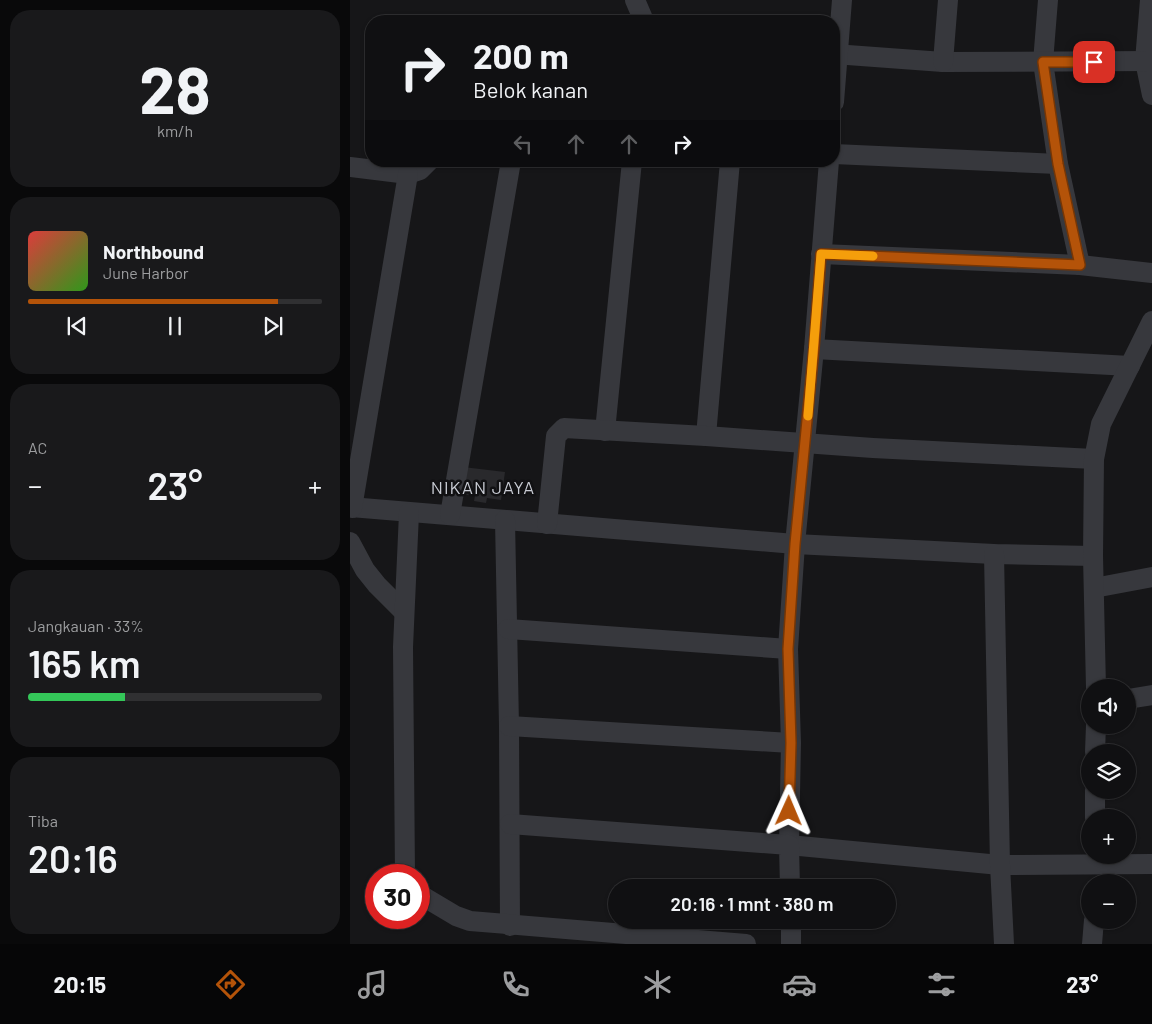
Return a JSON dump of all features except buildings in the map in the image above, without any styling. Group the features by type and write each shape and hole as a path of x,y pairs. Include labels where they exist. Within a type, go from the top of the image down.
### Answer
{"street":[{"path":"635,0 641,15"},
{"path":"840,18 842,0"},
{"path":"943,62 948,0"},
{"path":"1048,0 1043,62 1058,164 1080,265"},
{"path":"1150,0 1149,61 1152,95"},
{"path":"840,54 943,62 1149,61"},
{"path":"840,154 1058,164"},
{"path":"350,167 408,174 423,167"},
{"path":"450,515 510,167"},
{"path":"605,431 631,167"},
{"path":"706,436 729,167"},
{"path":"790,879 791,743 788,649 795,544 806,442 828,167"},
{"path":"408,174 351,507 795,544 994,554 1093,556"},
{"path":"821,254 1080,265 1152,273"},
{"path":"1096,679 1093,556 1094,458 1101,424 1152,322"},
{"path":"814,348 1130,366"},
{"path":"547,524 556,436 564,428 806,442 873,448 1094,458"},
{"path":"405,864 402,647 409,512"},
{"path":"505,520 508,629 510,926"},
{"path":"350,542 377,585 404,612"},
{"path":"994,554 1000,865 1004,944"},
{"path":"1094,588 1152,577"},
{"path":"508,629 788,649"},
{"path":"1136,698 1152,695"},
{"path":"509,726 791,743"},
{"path":"510,824 789,845 1000,865 1094,868 1152,864"},
{"path":"430,900 464,920 510,926 746,944"},
{"path":"791,929 791,944"},
{"path":"1092,944 1093,929"}],"slow traffic":[{"path":"808,416 821,254 873,256"}],"district":[{"name":"NIKAN JAYA","path":"483,487"}],"route":[{"path":"789,811 791,743 788,649 795,544 806,442 821,254 1080,265 1058,164 1043,62 1094,62"}]}
